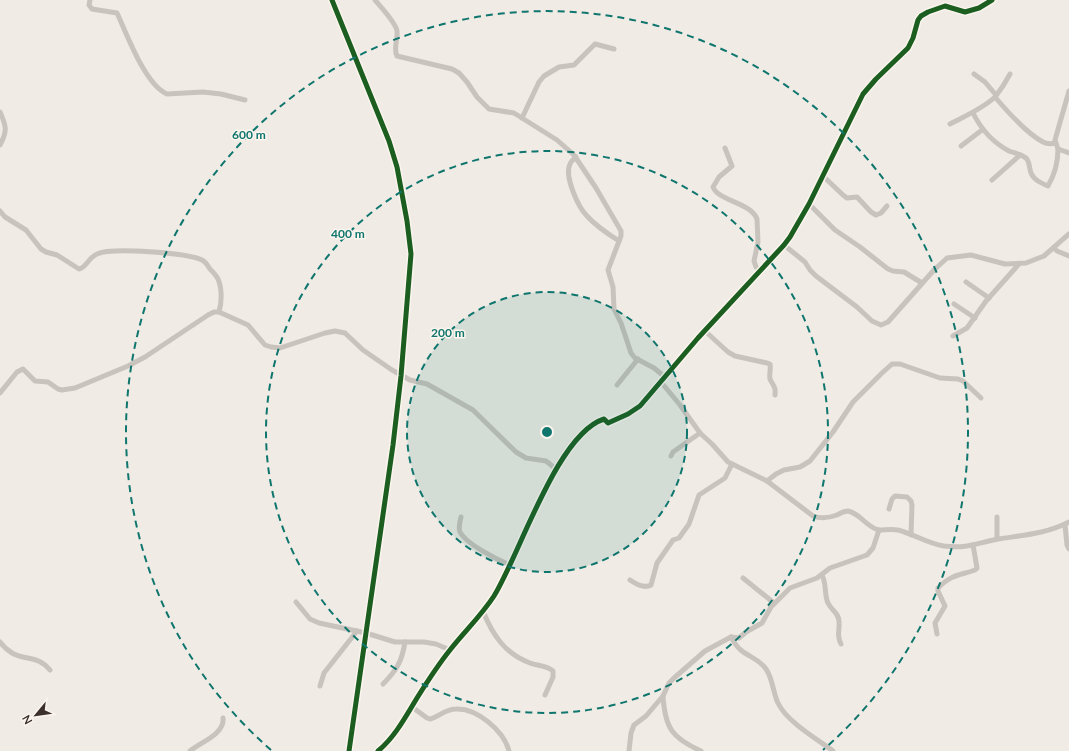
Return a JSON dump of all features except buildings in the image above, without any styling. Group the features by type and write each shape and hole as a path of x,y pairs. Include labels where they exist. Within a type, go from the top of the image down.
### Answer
{"street":[{"path":"90,0 89,5 92,9 117,13 127,38 139,61 156,86 162,92 167,94 203,92 215,93 245,100"},
{"path":"332,0 389,141 397,167 407,221 411,254 401,376 393,445 349,751"},
{"path":"375,0 396,27 397,34 395,52 397,56 452,69 467,82 477,97 489,109 514,113 557,140 576,157 619,226 621,236 608,270 613,287 614,309 621,323 631,353 635,358 654,368 665,377"},
{"path":"378,751 388,742 450,650 494,596 536,508 565,453 577,438 591,425 604,420 608,423 628,414 640,406 705,331 784,245 790,237 823,176 863,94 908,48 913,38 918,20 921,16 946,6 965,12 979,8 992,0"},
{"path":"522,118 539,82 548,73 559,67 574,65 595,44 614,49"},
{"path":"974,74 985,82 995,96 1028,130 1043,142 1050,144 1055,143"},
{"path":"950,124 989,102 1010,74"},
{"path":"973,112 982,130 1000,146 1020,155 1027,160 1036,179 1048,186 1055,172 1058,158 1058,149 1054,140 1069,91"},
{"path":"0,112 6,130 0,145"},
{"path":"960,146 982,130"},
{"path":"725,148 732,165 719,177 713,187 716,192 740,204 758,219 758,242 754,261 756,267 760,271"},
{"path":"1058,149 1069,152"},
{"path":"992,180 1020,155"},
{"path":"576,157 570,164 568,174 575,195 587,217 619,241"},
{"path":"823,176 847,198 857,197 871,212 876,215 881,213 887,206"},
{"path":"808,204 828,221 835,230 888,268 893,271 904,272 922,283"},
{"path":"0,211 5,217 26,230 46,252 56,255 79,268 82,268 89,258 96,254 109,251 127,250 173,254 203,260 218,278 221,296 221,307 219,312"},
{"path":"784,245 805,262 816,276 857,306 872,322 885,325 922,283 947,258 971,255 1005,264 1026,263 1044,256 1069,234"},
{"path":"1054,248 1057,251 1069,256"},
{"path":"954,336 967,328 989,298 1019,264"},
{"path":"966,282 989,298"},
{"path":"954,304 975,318"},
{"path":"0,393 17,372 23,369 35,381 48,382 62,390 72,389 128,366 161,348 208,315 214,312 219,312 248,325 265,345 271,347 280,348 335,331 345,333 378,362 401,376 427,384 473,410 516,452 526,458 546,462 556,469"},
{"path":"705,331 728,352 735,356 767,362 770,364 770,377 776,388 775,395"},
{"path":"617,385 638,359"},
{"path":"767,481 780,472 800,467 810,461 833,432 853,402 892,364 900,364 940,378 963,381 981,398"},
{"path":"661,382 700,433 728,462 767,481 813,516 828,518 844,511 850,511 872,527 879,530 899,530 923,541 958,547 997,539 1042,533 1067,524 1067,544 1069,549"},
{"path":"671,456 674,452 700,433"},
{"path":"630,580 638,585 650,586 657,563 667,547 672,540 679,538 689,524 699,495 725,478 732,464"},
{"path":"889,509 892,498 894,497 907,497 909,499 912,505 911,535"},
{"path":"461,517 459,529 464,536 491,556 510,565"},
{"path":"997,517 997,539"},
{"path":"629,751 631,733 634,726 646,716 663,696 669,683 681,671 705,651 731,637 739,638 746,632 762,623 774,603 790,588 822,575 830,568 867,555 873,548 879,530"},
{"path":"937,634 935,623 945,606 938,588 950,578 958,574 973,571 977,568 973,545"},
{"path":"822,575 826,586 827,602 837,613 840,621 837,636 841,644"},
{"path":"743,578 774,603"},
{"path":"296,602 310,618 319,623 366,633 395,642 424,642 436,644 450,650"},
{"path":"483,611 497,639 506,648 518,658 530,664 547,667 553,671 553,677 545,695"},
{"path":"320,686 324,673 357,631"},
{"path":"731,637 739,649 754,658 767,670 777,701 781,708 805,731 833,751"},
{"path":"0,642 10,652 42,662 50,670"},
{"path":"384,684 392,675 402,659 405,642"},
{"path":"663,696 664,713 675,736 701,751"},
{"path":"412,706 426,718 430,719 447,710 457,709 470,712 481,717 498,730 509,751"},
{"path":"190,751 216,734 222,725 223,718"}],"cycle path":[{"path":"332,0 389,141 397,167 407,221 411,254 401,376 393,445 349,751"},
{"path":"378,751 400,726 429,680 455,643 484,610 494,596 541,497 555,471 571,447 587,429 604,419 608,423 628,414 640,406 698,338 790,237 809,204 863,94 908,48 913,38 918,20 921,16 945,6 965,12 979,8 992,0"}]}
